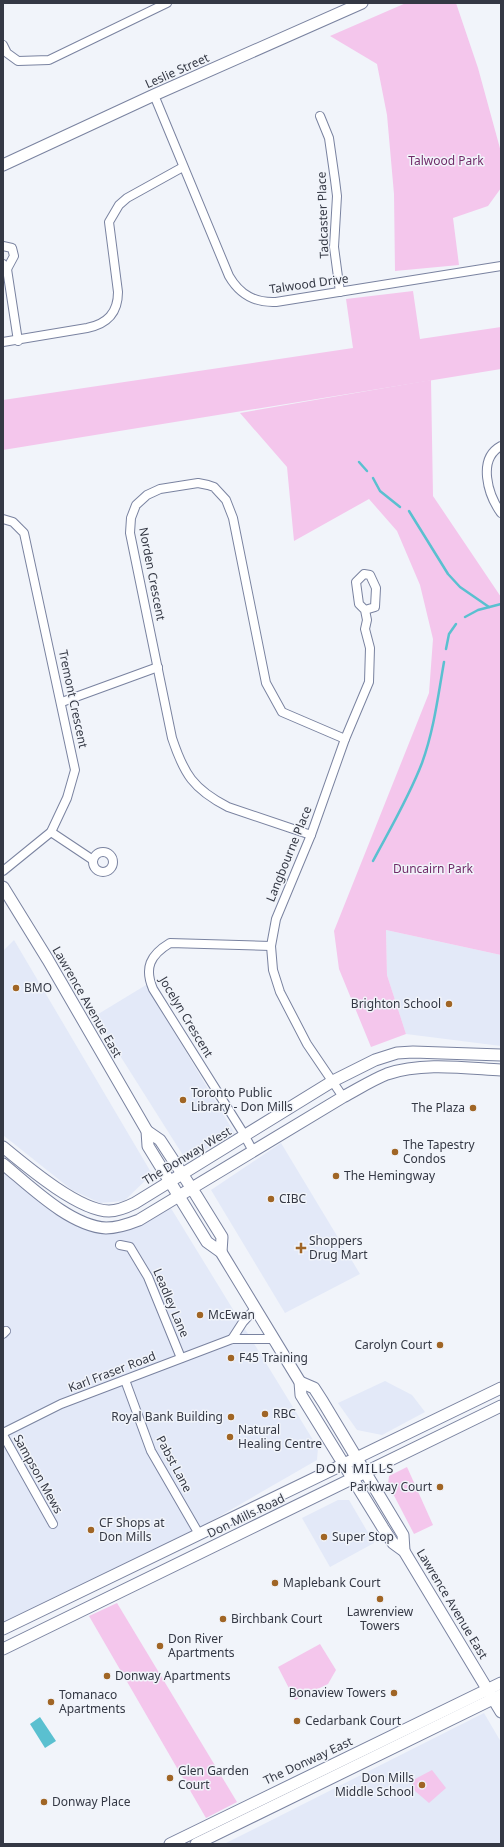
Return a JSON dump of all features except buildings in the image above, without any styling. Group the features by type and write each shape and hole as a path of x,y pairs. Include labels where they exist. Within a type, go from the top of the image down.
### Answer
{"main road":[{"name":"Leslie Street","path":"3,165 154,95 362,3"},
{"name":"Lawrence Avenue East","path":"3,887 48,960 147,1131 160,1140 222,1237 221,1252"},
{"name":"The Donway West","path":"4,1149 49,1182 85,1205 109,1211 118,1210 135,1203 333,1081 363,1066 391,1055 413,1052 501,1055"},
{"path":"433,1052 433,1068"},
{"path":"3,1164 40,1195 80,1221 107,1228 134,1222 343,1097 388,1074 433,1068 501,1070"},
{"name":"Lawrence Avenue East","path":"147,1131 148,1146 207,1242 221,1252 300,1382 301,1395 393,1543 404,1551 494,1694 501,1712"},
{"path":"40,1195 49,1182"},
{"name":"Lawrence Avenue East","path":"300,1382 314,1388 403,1536 404,1551"},
{"name":"Don Mills Road","path":"3,1629 343,1463 501,1388"},
{"name":"Don Mills Road","path":"3,1649 501,1406"},
{"name":"The Donway East","path":"170,1844 193,1841 275,1807 494,1694 501,1683"},
{"name":"The Donway East","path":"193,1841 269,1794 350,1756 494,1694"},
{"path":"350,1756 355,1767"},
{"path":"269,1794 275,1807"}],"street":[{"path":"3,44 7,53 18,61 49,60 167,3"},
{"name":"Talwood Drive","path":"154,95 229,276 241,292 254,300 265,303 276,302 501,266"},
{"name":"Tadcaster Place","path":"320,116 329,138 336,180 337,196 334,247 340,292"},
{"path":"3,342 100,325 109,318 118,301 118,292 109,222 119,205 127,198 183,167"},
{"path":"3,246 12,248 14,256 5,267 18,340"},
{"path":"501,446 497,448 490,459 487,474 489,489 501,513"},
{"name":"Norden Crescent","path":"311,835 228,807 207,795 188,778 172,738 130,533 131,518 142,499 160,489 198,483 214,487 226,500 233,518 264,676 269,690 282,712 345,739"},
{"name":"Tremont Crescent","path":"3,519 13,522 24,533 62,702 75,770 68,798 51,832 3,871"},
{"name":"Langbourne Place","path":"343,1097 307,1044 280,992 273,970 271,946 276,919 311,835 345,739 369,682 370,648 365,629 367,620 365,610"},
{"path":"62,702 158,667"},
{"path":"51,832 93,860"},
{"name":"Jocelyn Crescent","path":"253,1151 153,990 147,976 152,959 159,949 170,943 271,946"},
{"name":"Leadley Lane","path":"120,1244 130,1247 148,1277 181,1358"},
{"path":"232,1339 243,1322 255,1309"},
{"name":"Karl Fraser Road","path":"3,1434 61,1404 232,1339 273,1339"},
{"name":"Pabst Lane","path":"125,1380 154,1457 199,1534"},
{"name":"Sampson Mews","path":"3,1434 53,1524"}],"shaded area":[{"name":"Brighton School","path":"386,930 501,955 501,1046 406,1034 387,975"},
{"path":"14,940 152,1174 124,1201 100,1203 72,1190 3,1135 3,951"},
{"path":"146,985 235,1134 186,1160 95,1016"},
{"path":"281,1143 360,1274 285,1313 211,1190"},
{"name":"CF Shops at Don Mills","path":"3,1168 80,1225 107,1232 169,1205 318,1448 317,1460 199,1528 3,1623"},
{"path":"385,1381 412,1395 425,1412 382,1435 357,1430 338,1403"},
{"path":"338,1500 349,1500 374,1543 330,1567 302,1518"},
{"name":"Don Mills Middle School","path":"484,1713 501,1742 501,1844 224,1844"}],"green space":[{"name":"Talwood Park","path":"406,3 456,3 478,68 501,152 501,188 488,206 453,218 459,265 395,271 394,194 387,115 377,64 330,36"},
{"path":"413,291 420,339 501,327 501,369 3,450 3,400 353,348 346,299"},
{"name":"Duncairn Park","path":"431,380 433,496 501,597 501,955 386,930 387,975 406,1034 371,1047 339,969 334,931 429,693 433,639 420,585 397,531 369,499 294,541 287,467 240,413"},
{"path":"407,1467 433,1525 414,1534 388,1484 389,1476"},
{"path":"117,1603 237,1802 206,1818 89,1616"},
{"path":"320,1644 336,1670 328,1684 295,1700 278,1667"},
{"path":"432,1770 446,1788 429,1803 415,1791 412,1786 415,1779"}],"water":[{"path":"40,1717 56,1741 45,1748 30,1724"}],"waterway":[{"path":"359,462 367,471"},
{"path":"373,478 380,491 400,507"},
{"path":"409,511 448,574 460,587 489,607"},
{"path":"465,617 478,610 501,604"},
{"path":"446,649 449,634 456,624"},
{"path":"373,861 405,801 422,763 433,726 444,662"}],"place":[{"name":"BMO","path":"16,988"},
{"name":"Brighton School","path":"449,1004"},
{"name":"Toronto Public Library - Don Mills","path":"183,1100"},
{"name":"The Plaza","path":"473,1108"},
{"name":"The Tapestry Condos","path":"395,1152"},
{"name":"The Hemingway","path":"336,1176"},
{"name":"CIBC","path":"271,1199"},
{"name":"Shoppers Drug Mart","path":"301,1248"},
{"name":"McEwan","path":"200,1315"},
{"name":"Carolyn Court","path":"440,1345"},
{"name":"F45 Training","path":"231,1358"},
{"name":"RBC","path":"265,1414"},
{"name":"Royal Bank Building","path":"231,1417"},
{"name":"Natural Healing Centre","path":"230,1437"},
{"name":"Parkway Court","path":"440,1487"},
{"name":"CF Shops at Don Mills","path":"91,1530"},
{"name":"Super Stop","path":"324,1537"},
{"name":"Maplebank Court","path":"275,1583"},
{"name":"Lawrenview Towers","path":"380,1599"},
{"name":"Birchbank Court","path":"223,1619"},
{"name":"Don River Apartments","path":"160,1646"},
{"name":"Donway Apartments","path":"107,1676"},
{"name":"Bonaview Towers","path":"394,1693"},
{"name":"Tomanaco Apartments","path":"51,1702"},
{"name":"Cedarbank Court","path":"297,1721"},
{"name":"Glen Garden Court","path":"170,1778"},
{"name":"Don Mills Middle School","path":"422,1785"},
{"name":"Donway Place","path":"44,1802"}],"district":[{"name":"DON MILLS","path":"355,1468"}]}
